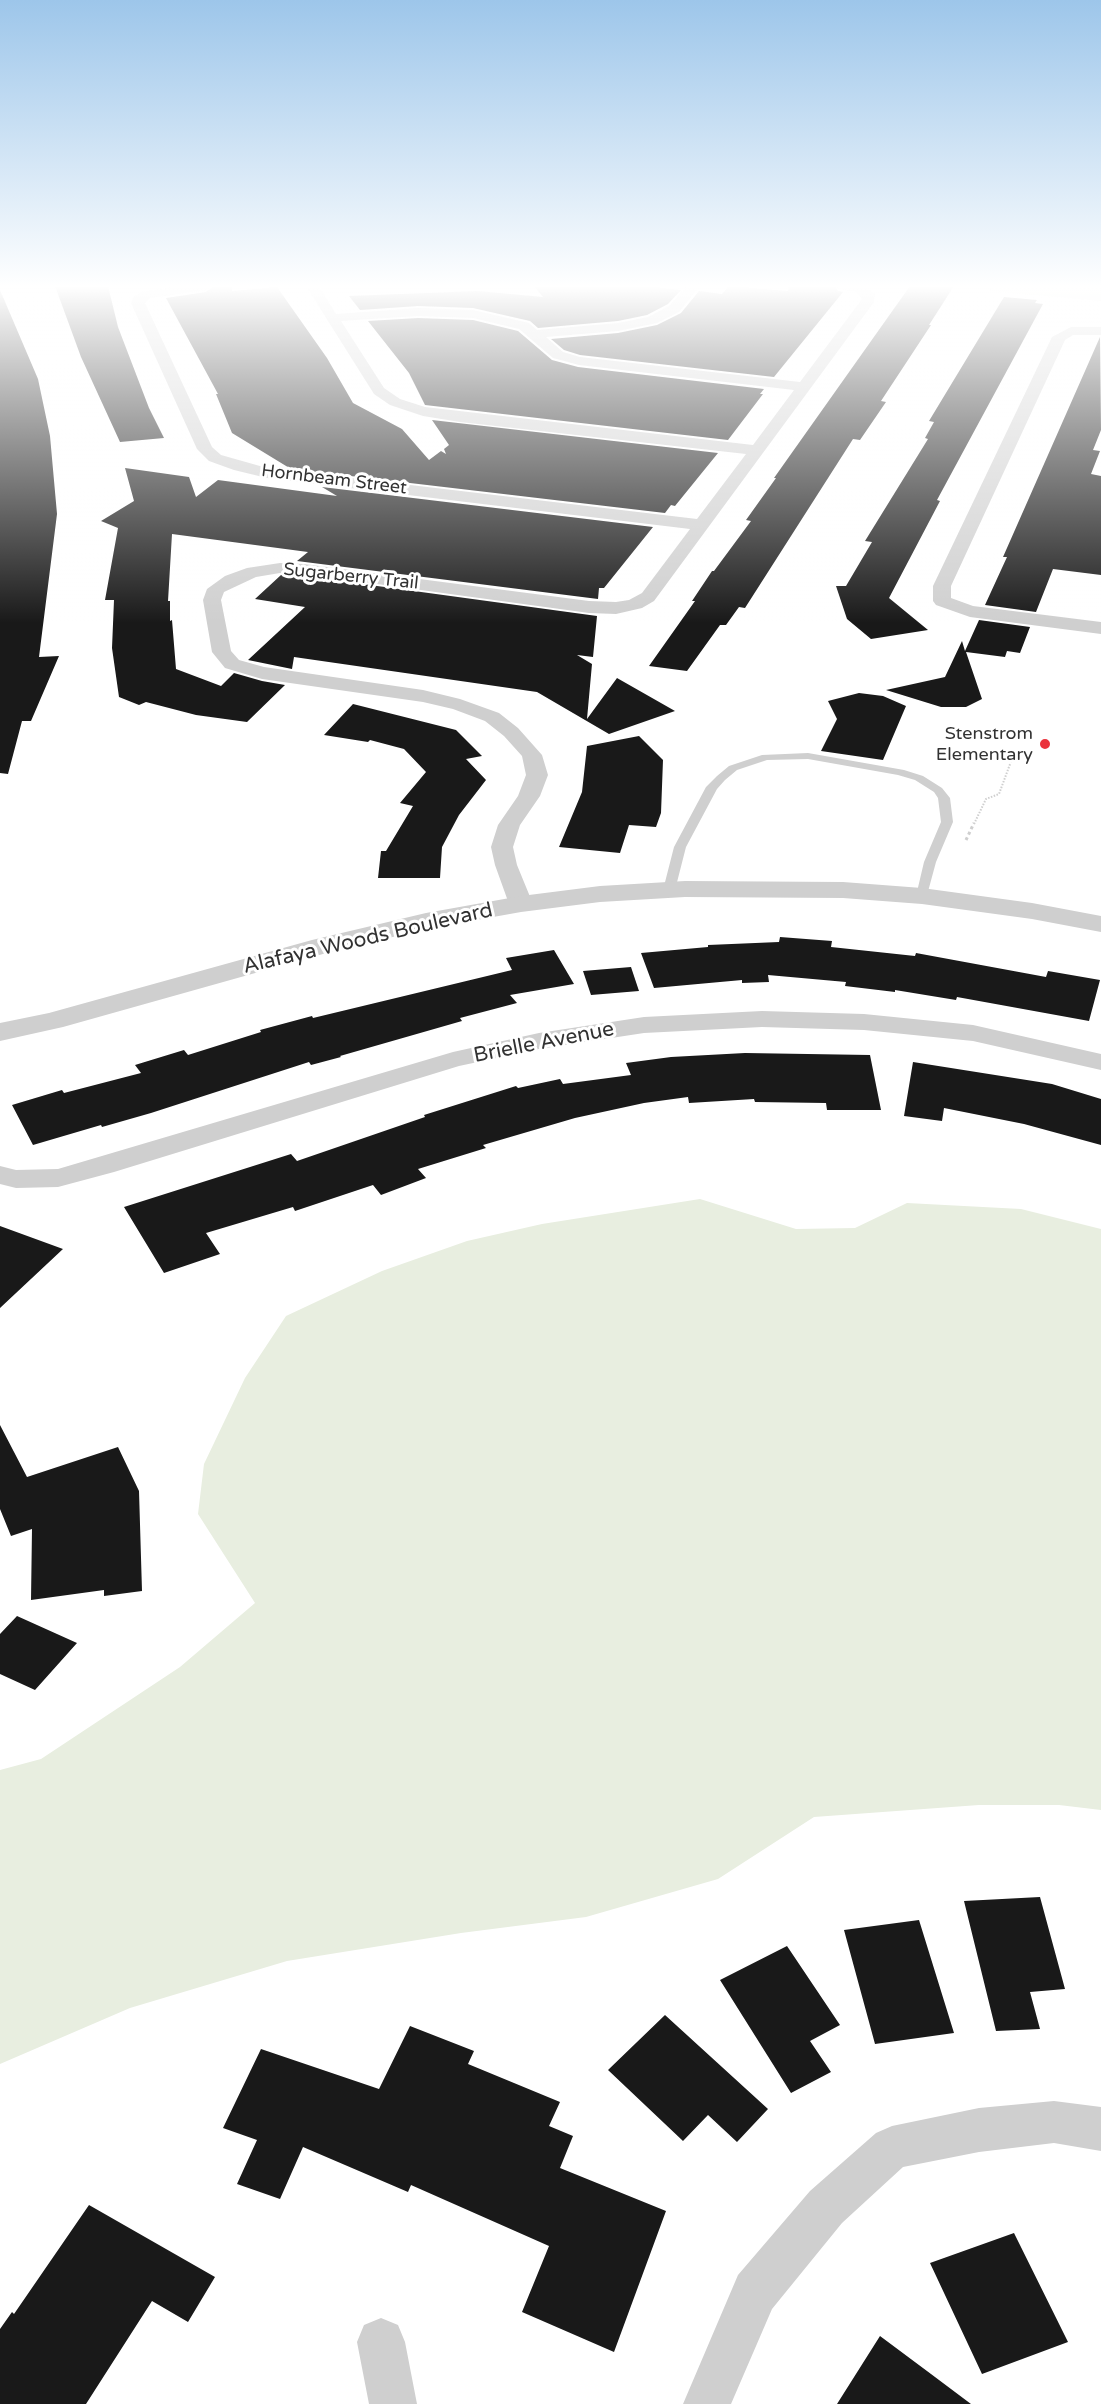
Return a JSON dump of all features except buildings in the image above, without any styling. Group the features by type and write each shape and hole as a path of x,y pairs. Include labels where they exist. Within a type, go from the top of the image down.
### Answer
{"street":[{"name":"Hornbeam Street","path":"182,398 205,449 215,458 240,467 267,473 700,525"},
{"path":"389,398 423,411 757,450"},
{"name":"Sugarberry Trail","path":"521,904 506,865 502,847 509,825 529,796 537,775 532,755 511,732 492,717 432,698 262,673 232,664 222,652 212,600 216,589 231,580 253,572 292,568 589,607 616,608 635,604 648,597 795,398"},
{"path":"1030,398 942,586 942,601 970,611 1101,628"},
{"name":"Alafaya Woods Boulevard","path":"0,1032 53,1021 322,946 426,921 521,904 600,894 669,890 820,890 922,896 1032,911 1101,924"},
{"name":"Brielle Avenue","path":"0,1175 16,1179 58,1178 115,1163 453,1060 539,1041 644,1025 762,1019 864,1022 973,1033 1101,1062"},
{"path":"707,2404 755,2292 826,2207 892,2148 979,2130 1053,2122 1101,2129"},
{"path":"381,2342 393,2404"}],"lane":[{"path":"669,890 680,847 712,788 721,778 733,768 745,763 766,757 798,756 900,771 919,778 938,790 944,798 947,822 930,862 922,896"}],"path":[{"path":"966,840 986,799 999,794 1014,756 1030,755"}],"shaded area":[{"path":"700,1199 796,1229 855,1228 907,1203 1021,1209 1101,1229 1101,1810 1059,1805 979,1805 814,1817 718,1879 586,1917 461,1933 287,1961 130,2008 0,2064 0,1770 41,1759 180,1667 255,1603 198,1514 204,1464 245,1378 286,1316 382,1271 467,1241 542,1224"}],"place":[{"name":"Stenstrom Elementary","path":"1045,744"}]}
